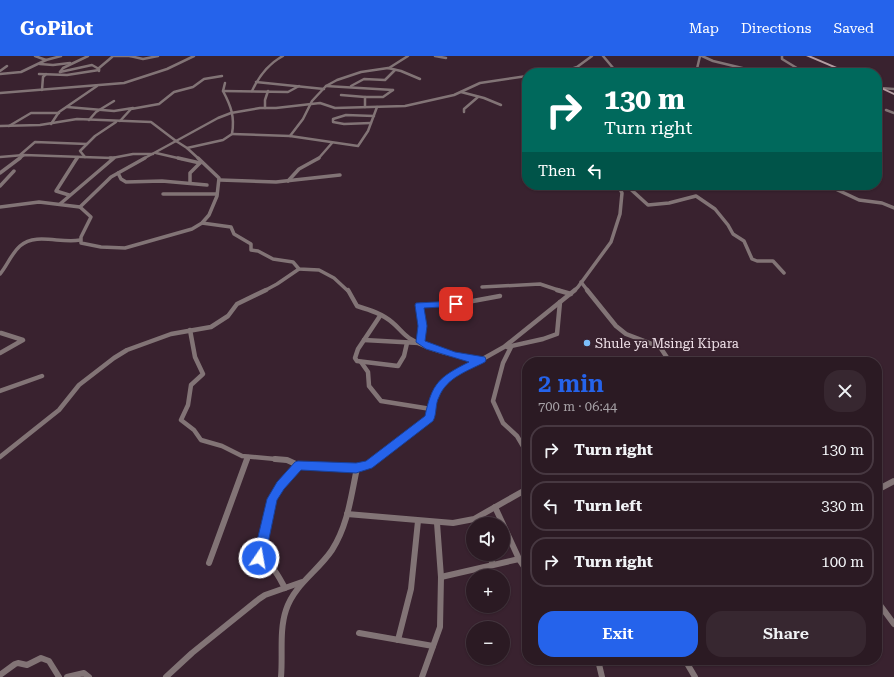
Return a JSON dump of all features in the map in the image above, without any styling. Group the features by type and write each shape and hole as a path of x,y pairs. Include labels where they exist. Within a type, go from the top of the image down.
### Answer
{"main road":[{"path":"808,56 837,68"},
{"path":"882,88 894,94"}],"street":[{"path":"35,56 46,60"},
{"path":"0,73 19,72 46,60 61,56"},
{"path":"60,73 63,68 88,56"},
{"path":"60,73 69,75 99,70 112,56 131,56 143,59 158,56"},
{"path":"0,93 97,86 132,81 173,67 194,56"},
{"path":"252,91 256,82 271,64 283,56"},
{"path":"386,69 408,56"},
{"path":"435,56 446,58"},
{"path":"576,68 584,64 592,56"},
{"path":"603,56 613,68"},
{"path":"697,68 701,56 713,61 742,68"},
{"path":"782,56 782,59 799,68"},
{"path":"39,64 53,66 66,62 71,64"},
{"path":"39,74 60,73 92,65 99,70"},
{"path":"0,73 7,66"},
{"path":"290,136 303,119 310,104 326,86 337,80 356,73 386,69 395,70 420,79"},
{"path":"351,86 364,79 385,80 395,70"},
{"path":"42,90 43,77 46,74"},
{"path":"67,107 114,111 159,104 174,92 194,87 204,79 222,76"},
{"path":"80,207 105,181 118,173 218,118 233,113 265,108 310,104 321,104 335,108 409,106 427,100 451,96 480,83 522,77"},
{"path":"256,82 324,89"},
{"path":"225,83 223,91 231,104 233,113 234,123 232,134"},
{"path":"51,124 59,113 97,86"},
{"path":"223,91 288,92 299,86"},
{"path":"326,86 351,86 395,90 383,97 341,95"},
{"path":"882,87 894,89"},
{"path":"265,108 265,100 268,91"},
{"path":"461,92 501,105"},
{"path":"365,97 365,107"},
{"path":"464,112 464,109 478,97"},
{"path":"89,120 99,110 114,101"},
{"path":"188,148 223,140 232,134 290,136 358,146 368,132 377,107"},
{"path":"120,122 128,112 134,108"},
{"path":"92,110 92,116"},
{"path":"886,110 894,113"},
{"path":"9,126 31,113 59,113"},
{"path":"371,123 344,124 333,122 333,119 337,116 343,115 374,116"},
{"path":"0,126 51,124 74,119 116,122 151,122 161,131 188,148 220,180 259,182 288,181 340,175"},
{"path":"85,157 80,151 95,136 116,122"},
{"path":"0,173 7,169 35,142 87,144"},
{"path":"288,181 299,169 317,160 332,143"},
{"path":"0,156 22,155 114,158 133,154 155,153 201,162"},
{"path":"69,195 56,191 78,157"},
{"path":"60,204 114,158"},
{"path":"190,183 190,173 201,162"},
{"path":"0,186 5,184 8,177 14,171"},
{"path":"118,173 121,180 126,182 190,183 207,185"},
{"path":"80,240 82,244 92,246 130,247 187,231 202,223 213,206 220,180"},
{"path":"190,330 195,357 203,374 191,385 188,405 182,421 194,430 200,440 222,446 238,455 248,457 287,460 298,465 356,468 364,467 377,459 430,417 434,396 444,380 504,348 571,294 611,242 620,214 622,193 620,190"},
{"path":"632,190 648,205 674,202 691,196 698,197 715,209 728,225 733,234 744,241 752,258 757,261 773,261 784,273"},
{"path":"838,190 859,200 882,203 894,208"},
{"path":"163,194 217,194"},
{"path":"0,207 34,203 60,204 80,207 91,217 89,224 80,240 71,242 40,239 29,241 17,249 0,274"},
{"path":"202,223 231,227 235,234 251,244 251,250 258,251 273,259 293,262 299,269"},
{"path":"0,457 59,410 79,385 114,358 124,352 161,338 190,330 213,326 226,317 237,304 277,284 299,269 319,270 328,275 347,288 357,306 392,322 409,338 462,357 482,360"},
{"path":"581,282 616,326 626,334 660,347 667,357"},
{"path":"482,287 540,284 571,294"},
{"path":"421,343 422,326 419,311 420,305 462,303 500,296"},
{"path":"504,348 543,339 556,334 560,324 560,302"},
{"path":"380,316 364,340 355,358 357,361 398,366 404,356 407,342"},
{"path":"0,353 23,340 1,332"},
{"path":"364,340 421,343"},
{"path":"510,347 503,363 493,402 503,423 517,436 522,444"},
{"path":"361,362 368,372 369,386 380,401 431,409"},
{"path":"0,391 42,376"},
{"path":"209,563 248,457"},
{"path":"285,588 272,565 266,561 260,560 259,555 272,499 281,485 298,465"},
{"path":"282,677 281,633 290,600 302,582 321,565 340,536 347,514 356,468"},
{"path":"882,487 894,481"},
{"path":"481,517 522,492"},
{"path":"496,507 522,564"},
{"path":"347,514 437,523 466,522"},
{"path":"398,640 411,589 418,521"},
{"path":"422,677 440,627 441,577 437,523"},
{"path":"441,577 519,559"},
{"path":"166,677 246,608 265,595 302,582"},
{"path":"882,608 894,624"},
{"path":"359,633 433,646"},
{"path":"0,675 18,663 27,665 41,658 49,661 60,677"},
{"path":"599,665 602,677"},
{"path":"688,665 695,677"},
{"path":"67,677 84,674 89,677"}],"place":[{"name":"Shule ya Msingi Kipara","path":"587,343"}],"route":[{"path":"259,558 272,499 276,491 298,465 345,468 361,468 369,465 430,418 432,401 444,380 482,360 473,360 454,355 429,347 420,342 422,326 419,305 456,304"}]}
